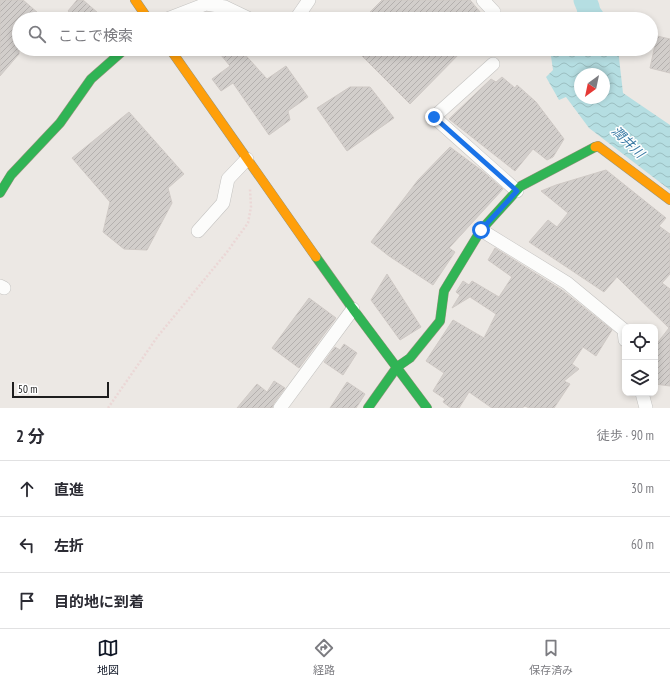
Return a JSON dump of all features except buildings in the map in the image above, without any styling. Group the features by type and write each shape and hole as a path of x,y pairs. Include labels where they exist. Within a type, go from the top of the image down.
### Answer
{"street":[{"path":"135,0 143,12"},
{"path":"301,12 309,0"},
{"path":"483,0 494,12"},
{"path":"185,12 206,4 225,7 235,12"},
{"path":"0,193 10,175 60,122 92,79 117,56"},
{"path":"175,56 353,309 427,408"},
{"path":"493,64 434,117 517,191"},
{"path":"368,408 397,367 410,358 440,321 444,291 481,230 521,186 598,146 670,200"},
{"path":"198,231 223,203 228,179 247,159"},
{"path":"481,230 567,283 622,328"},
{"path":"280,408 353,309"},
{"path":"643,396 646,408"}],"path":[{"path":"108,408 158,336 227,252 248,223 251,207 250,186"}],"water":[{"path":"598,5 603,12 578,12"},
{"path":"551,56 619,56 623,93 670,125 670,190 589,128 566,97 559,100 546,77 553,70"}],"waterway":[{"name":"潤井川","path":"585,0 589,12"}],"traffic: fast":[{"path":"0,193 11,175 60,123 91,79 117,56"},
{"path":"368,408 397,367 410,358 440,321 444,291 481,230 521,186 595,147"},
{"path":"316,257 427,408"}],"traffic: slow":[{"path":"135,0 143,12"},
{"path":"175,56 316,257"},
{"path":"595,147 598,146 670,200"}],"route":[{"path":"434,117 517,191 481,230"}]}
